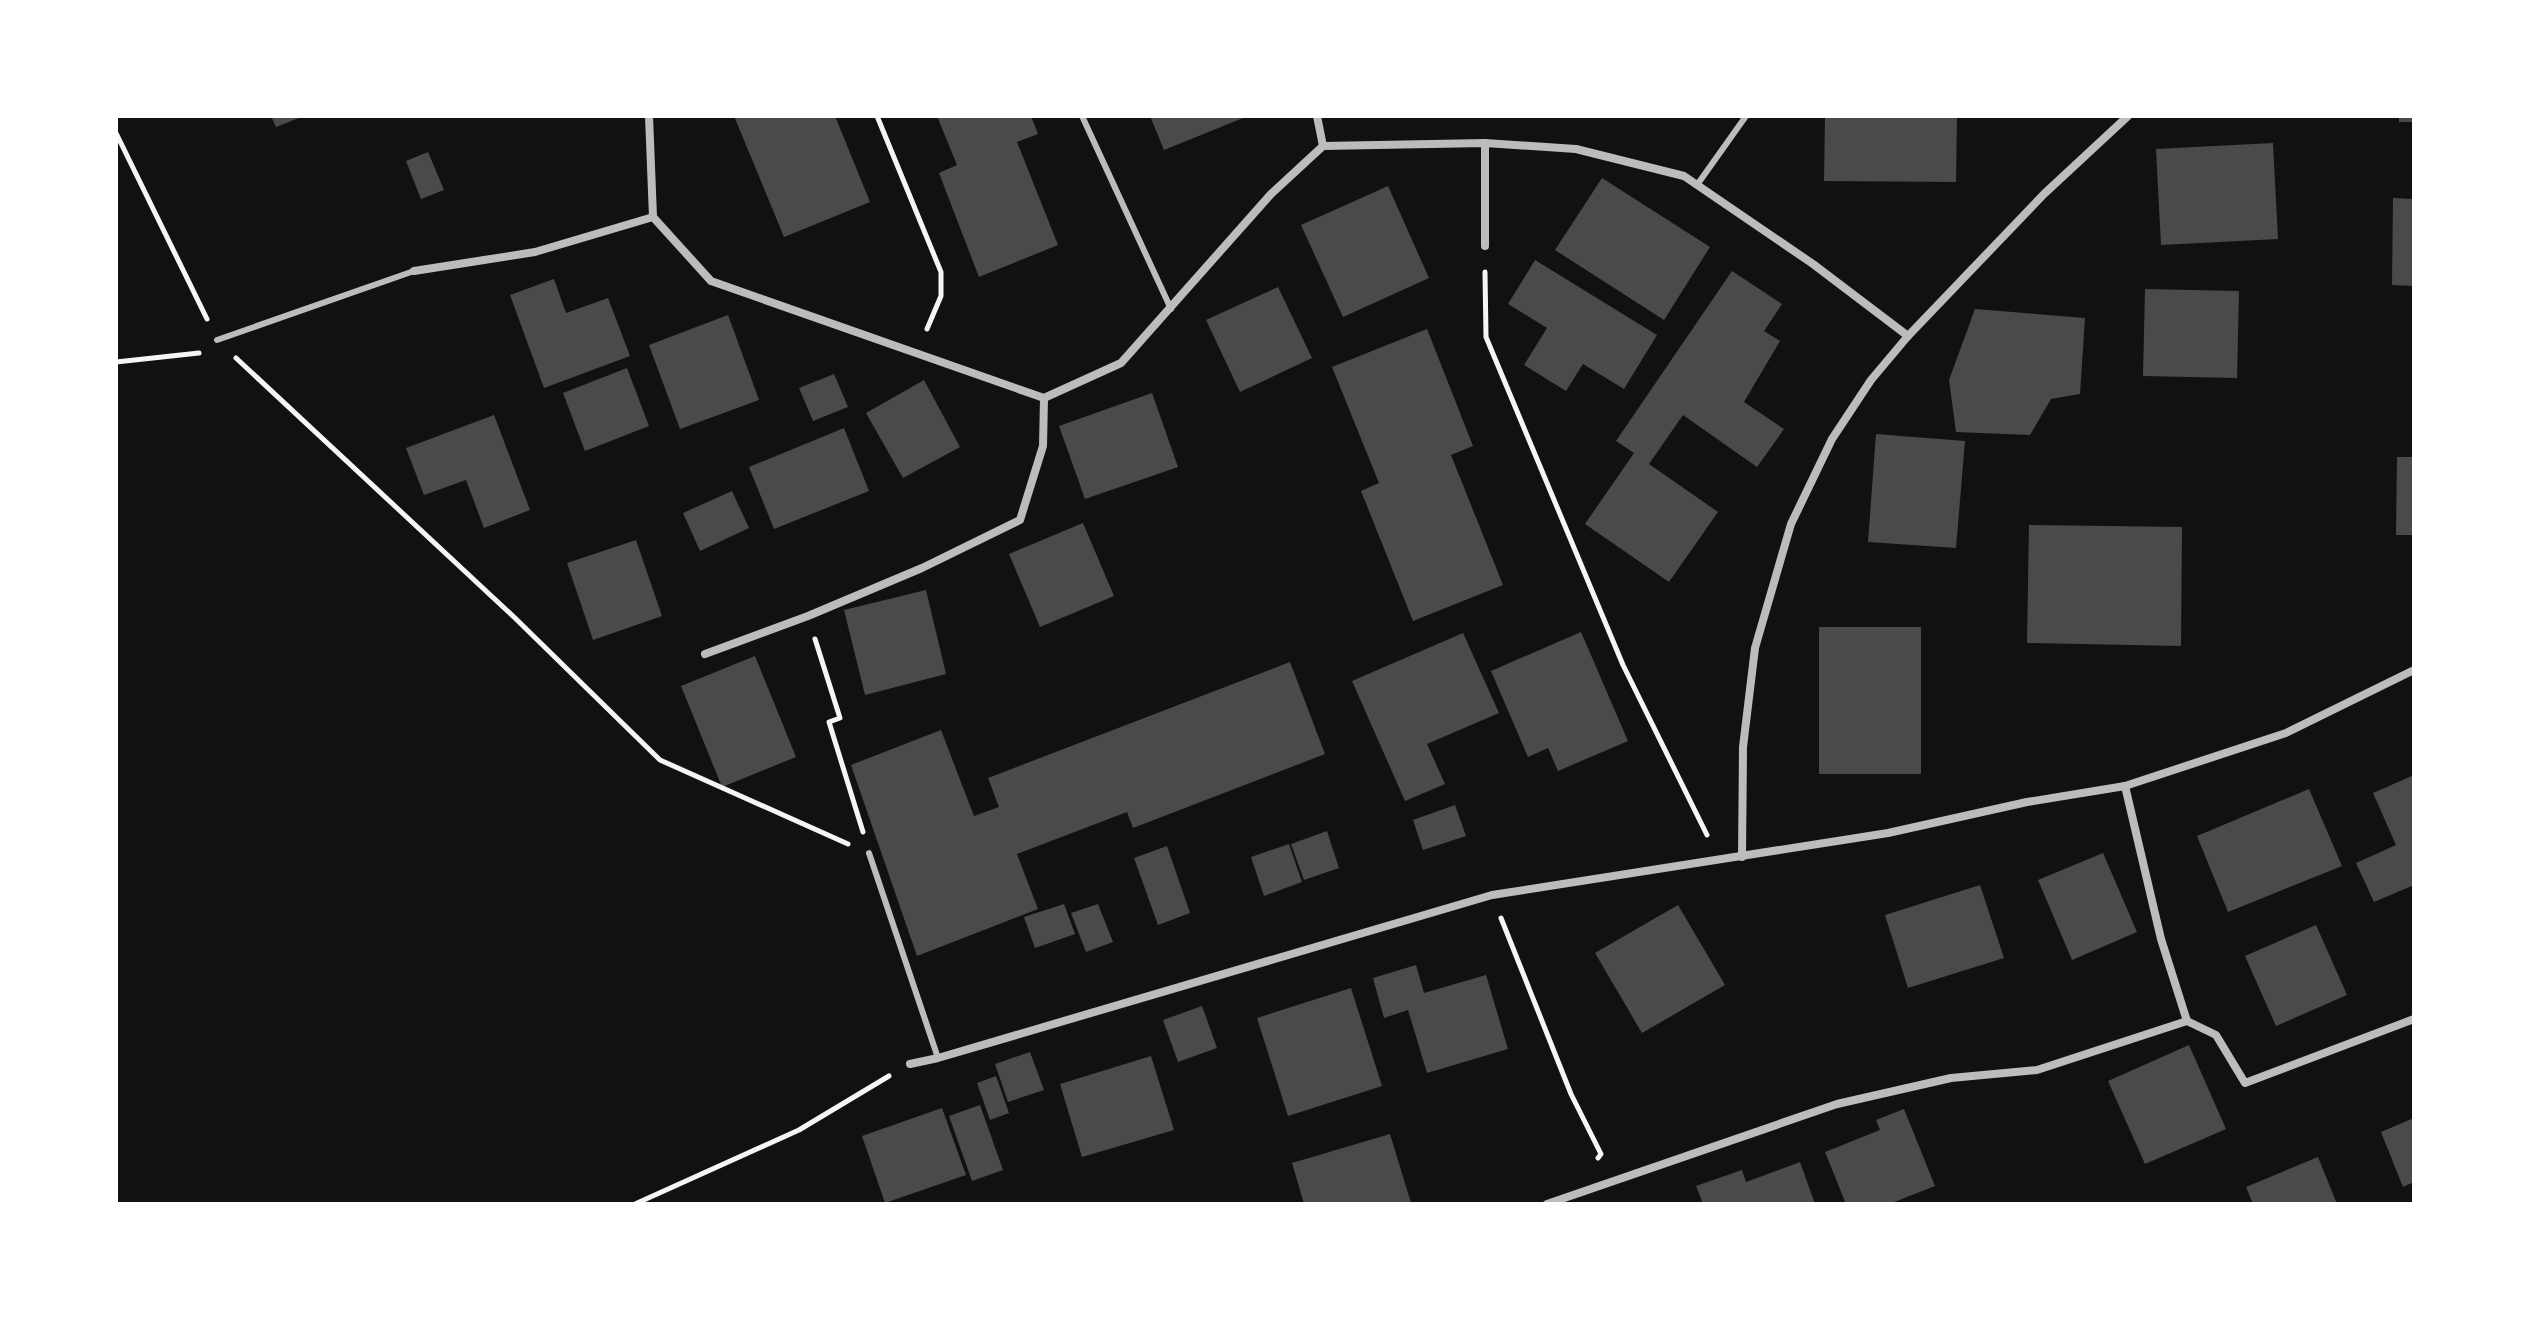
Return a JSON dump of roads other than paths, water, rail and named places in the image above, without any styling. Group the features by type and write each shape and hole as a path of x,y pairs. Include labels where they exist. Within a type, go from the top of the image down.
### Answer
{"street":[{"path":"649,116 653,217 711,281 1044,398 1121,363 1271,194 1323,146 1485,143 1576,149 1684,176 1813,264 1908,336"},
{"path":"1317,116 1323,146"},
{"path":"1742,857 1743,747 1755,648 1791,524 1832,439 1871,380 1908,336 2044,194 2128,116"},
{"path":"1485,143 1485,246"},
{"path":"414,271 535,252 653,217"},
{"path":"705,654 808,616 922,568 1020,520 1043,446 1044,398"},
{"path":"910,1064 1492,895 1888,833 2027,802 2125,786 2286,733 2414,670"},
{"path":"2125,786 2161,939 2187,1021"},
{"path":"1547,1204 1837,1104 1951,1078 2037,1070 2187,1021 2216,1035 2245,1083 2414,1019"}],"lane":[{"path":"1082,116 1171,309"},
{"path":"1697,185 1746,116"},
{"path":"217,340 414,271"},
{"path":"869,853 938,1058"}]}
